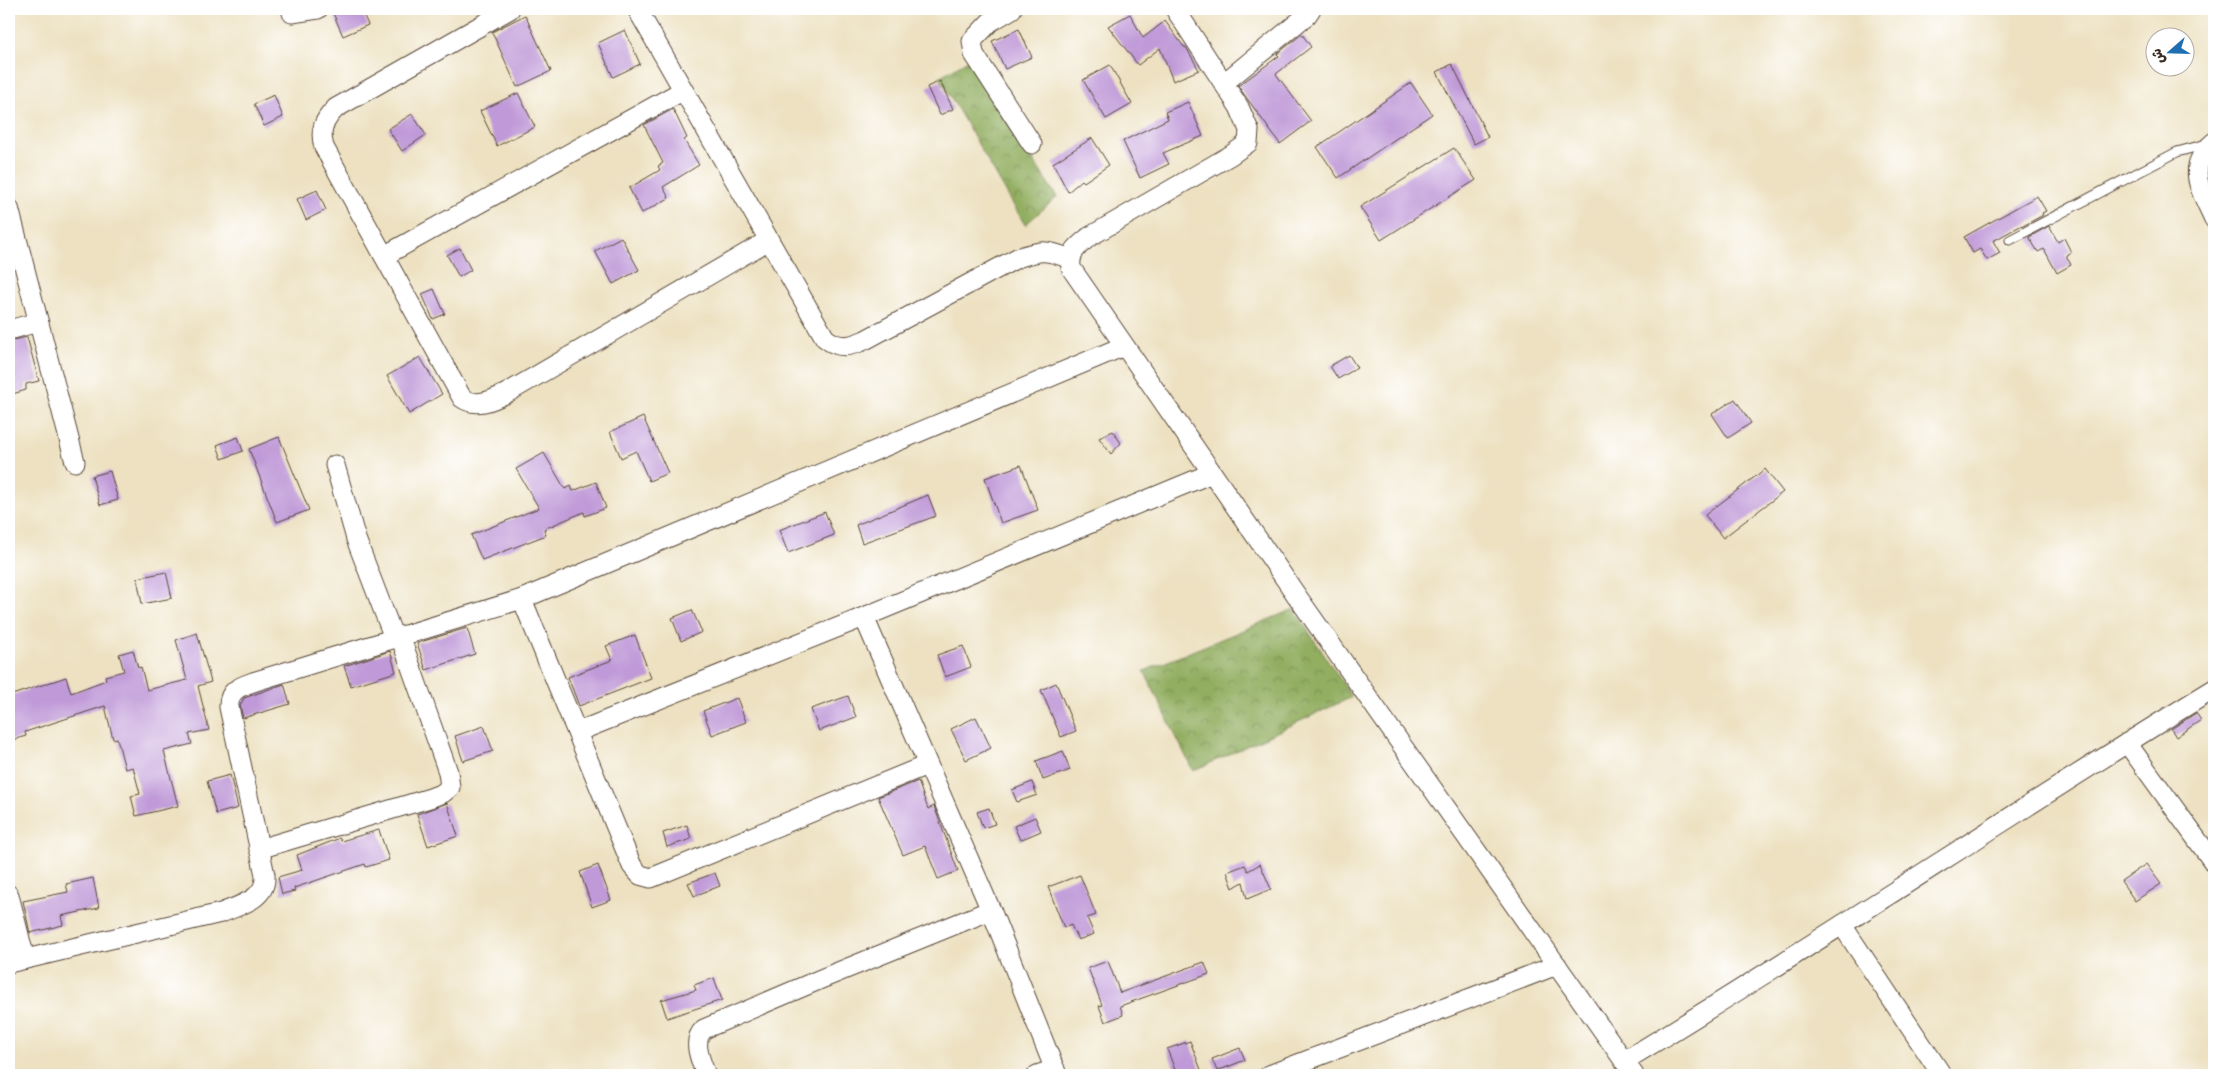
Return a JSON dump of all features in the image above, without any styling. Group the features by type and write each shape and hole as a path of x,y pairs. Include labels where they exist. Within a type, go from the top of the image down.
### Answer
{"street":[{"path":"292,13 318,9"},
{"path":"510,9 336,108 324,120 322,140 324,147 462,398 469,403 480,403 507,393 769,240"},
{"path":"637,9 682,91 825,338 834,345 842,347 853,345 872,337 1017,258 1035,252 1050,251 1070,259"},
{"path":"1012,9 990,22 972,42 974,54 1032,144"},
{"path":"1175,9 1239,107 1249,130 1248,143 1231,155 1089,237 1074,251 1070,259 1071,268 1432,790 1629,1068 1842,925 2214,689"},
{"path":"1224,83 1311,9"},
{"path":"384,256 682,91"},
{"path":"2214,142 2198,162 2196,171 2201,191 2214,219"},
{"path":"9,208 75,462"},
{"path":"9,330 38,322"},
{"path":"9,895 17,961 200,918 239,906 261,893 264,888 265,875 232,723 229,700 232,692 256,681 522,599 1124,346"},
{"path":"259,848 430,798 443,793 450,786 448,772 397,637 356,539 335,465"},
{"path":"577,732 864,617 1212,473"},
{"path":"522,599 632,866 640,875 651,878 927,765"},
{"path":"864,617 991,910 1056,1072 1037,1075"},
{"path":"2127,743 2214,863"},
{"path":"706,1075 698,1049 699,1034 704,1029 991,910"},
{"path":"1842,925 1942,1075"},
{"path":"1269,1075 1557,966"}],"lane":[{"path":"2010,240 2177,152 2214,142"}],"green space":[{"path":"968,60 1057,197 1025,225 939,77"},
{"path":"1294,609 1352,697 1193,771 1144,671"}],"building":[{"path":"342,9 361,9 368,25 343,36 333,13"},
{"path":"1130,14 1143,38 1165,21 1184,47 1186,47 1199,70 1173,81 1160,48 1138,65 1108,26"},
{"path":"525,15 551,71 517,87 492,32"},
{"path":"1019,29 1032,57 1005,69 992,41"},
{"path":"625,30 640,64 613,77 598,43"},
{"path":"1302,34 1311,47 1276,74 1311,121 1280,144 1238,86 1279,56 1277,54"},
{"path":"1452,64 1488,137 1474,144 1437,72"},
{"path":"1110,65 1132,104 1106,119 1083,80"},
{"path":"940,81 953,109 940,115 927,87"},
{"path":"1411,83 1432,114 1338,178 1317,147"},
{"path":"518,93 535,127 497,146 480,111"},
{"path":"274,95 283,117 264,126 254,104"},
{"path":"1188,102 1203,136 1163,153 1169,164 1140,178 1123,141 1168,119 1165,112"},
{"path":"673,109 687,138 684,140 699,165 663,187 669,198 642,213 629,188 660,170 658,166 663,163 644,125"},
{"path":"412,114 426,135 402,151 388,129"},
{"path":"1092,138 1109,165 1084,182 1082,180 1068,192 1053,163"},
{"path":"1454,148 1476,180 1381,240 1360,207"},
{"path":"317,190 326,210 306,220 297,199"},
{"path":"2037,196 2046,211 2042,213 2043,215 1993,241 2000,253 1987,260 1980,249 1973,253 1964,237"},
{"path":"2049,226 2058,242 2064,238 2071,252 2066,255 2071,265 2057,273 2044,249 2038,252 2029,237"},
{"path":"621,237 639,270 613,284 595,251"},
{"path":"460,248 471,270 459,277 447,255"},
{"path":"434,289 445,314 433,319 422,294"},
{"path":"27,337 39,381 26,384 26,390 9,395 9,341"},
{"path":"1349,355 1357,368 1338,379 1330,366"},
{"path":"420,357 442,394 409,414 387,376"},
{"path":"1735,399 1751,423 1728,438 1712,414"},
{"path":"643,417 668,473 649,481 636,451 621,458 610,432"},
{"path":"1113,431 1121,443 1111,454 1099,438"},
{"path":"238,437 243,451 222,459 217,445"},
{"path":"279,437 309,510 277,522 249,449"},
{"path":"544,453 565,489 571,486 573,491 596,482 606,508 585,516 584,512 544,529 546,535 482,560 471,535 539,508 516,469"},
{"path":"1021,465 1038,510 1001,523 985,478"},
{"path":"1765,469 1783,492 1723,538 1705,515"},
{"path":"110,471 118,500 100,505 92,476"},
{"path":"928,495 936,516 862,543 856,525"},
{"path":"825,512 834,535 788,553 779,530"},
{"path":"166,572 172,598 142,604 137,578"},
{"path":"692,610 702,632 681,641 672,618"},
{"path":"467,628 475,654 426,670 417,643"},
{"path":"197,633 211,682 198,686 209,730 189,734 192,744 164,751 178,806 136,816 131,796 140,794 133,767 125,769 117,738 113,739 105,706 25,732 26,736 9,741 9,696 66,677 71,693 106,680 105,676 124,671 119,654 133,650 138,668 141,667 147,690 187,680 176,640"},
{"path":"635,635 651,678 579,706 568,677 612,660 606,646"},
{"path":"963,646 971,667 945,677 937,655"},
{"path":"390,651 396,672 351,686 344,666"},
{"path":"1056,683 1076,731 1061,737 1041,690"},
{"path":"284,684 290,704 243,718 240,706 244,698"},
{"path":"848,696 856,717 819,731 811,709"},
{"path":"737,698 746,722 712,735 703,711"},
{"path":"2196,713 2201,720 2176,737 2171,729"},
{"path":"976,717 991,748 966,760 951,729"},
{"path":"484,726 493,751 463,761 455,736"},
{"path":"1063,751 1070,770 1043,780 1036,761"},
{"path":"230,775 238,808 216,814 207,781"},
{"path":"918,781 928,809 934,806 958,871 938,879 925,846 903,855 878,797"},
{"path":"1032,782 1037,795 1017,802 1012,790"},
{"path":"447,803 458,836 428,846 417,814"},
{"path":"989,808 995,824 983,828 977,812"},
{"path":"1035,817 1041,831 1020,840 1014,826"},
{"path":"687,825 691,839 667,847 663,833"},
{"path":"379,830 389,860 366,867 365,864 294,888 295,891 282,894 278,877 302,870 297,855 340,838 341,841"},
{"path":"1260,864 1271,889 1247,899 1243,882 1233,888 1227,872 1245,865 1248,871"},
{"path":"2146,864 2161,884 2135,901 2121,881"},
{"path":"598,865 611,900 592,907 580,872"},
{"path":"715,873 720,886 694,896 688,883"},
{"path":"1080,875 1096,915 1087,918 1094,934 1078,940 1071,925 1064,928 1048,887"},
{"path":"93,878 99,908 61,916 63,925 30,933 23,901 68,892 66,884"},
{"path":"1108,961 1120,993 1204,962 1209,974 1120,1006 1123,1015 1105,1022 1099,1006 1102,1005 1088,968"},
{"path":"714,978 722,1000 667,1018 661,1000 696,990 694,985"},
{"path":"1190,1041 1203,1075 1177,1075 1167,1049"},
{"path":"1240,1048 1245,1060 1217,1071 1212,1059"}]}
